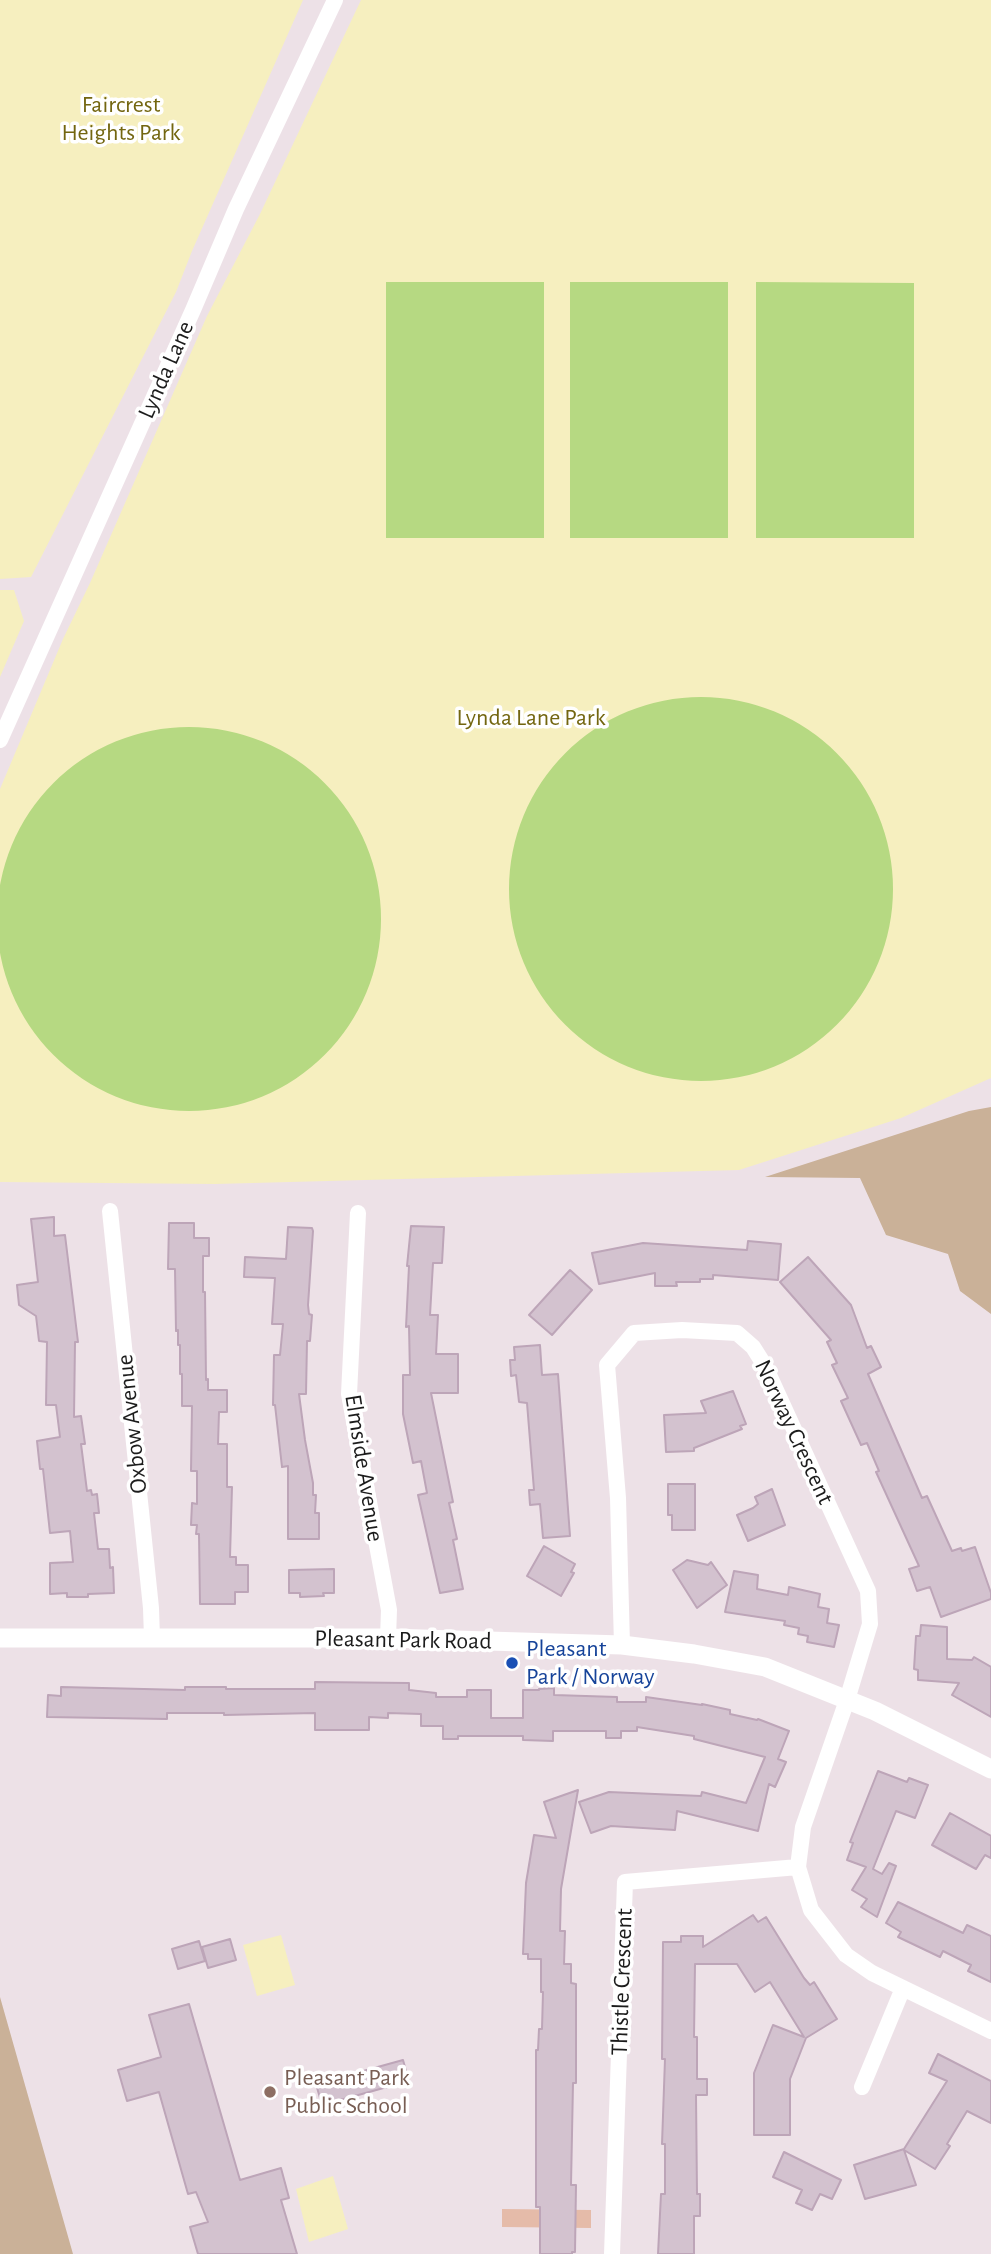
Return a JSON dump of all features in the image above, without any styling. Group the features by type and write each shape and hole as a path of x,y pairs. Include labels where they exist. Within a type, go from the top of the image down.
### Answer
{"street":[{"name":"Lynda Lane","path":"0,740 236,209 334,0"},
{"name":"Oxbow Avenue","path":"110,1211 152,1638"},
{"name":"Elmside Avenue","path":"358,1213 349,1394 388,1610 388,1638"},
{"name":"Norway Crescent","path":"622,1645 618,1498 607,1365 634,1333 682,1330 737,1333 753,1347 765,1366 868,1591 870,1624 803,1827 797,1867"},
{"name":"Pleasant Park Road","path":"0,1638 388,1638 622,1645 694,1654 765,1668 884,1715 991,1769"},
{"path":"797,1867 811,1910 846,1955 872,1973 991,2031"},
{"name":"Thistle Crescent","path":"612,2254 625,1882 797,1867"},
{"path":"862,2087 902,1988"}],"shaded area":[{"path":"991,1107 991,1314 960,1291 948,1254 886,1235 860,1178 765,1177 969,1111"},
{"path":"0,1997 73,2254 0,2254"},
{"path":"502,2209 591,2210 591,2228 502,2227"}],"green space":[{"name":"Faircrest Heights Park","path":"0,0 303,0 176,292 31,577 0,579"},
{"name":"Lynda Lane Park","path":"361,0 991,0 991,1078 901,1118 739,1170 215,1184 0,1182 0,789 63,639 207,316 260,214"},
{"path":"386,282 544,282 544,538 386,538"},
{"path":"570,282 728,282 728,538 570,538"},
{"path":"756,282 914,283 914,538 756,538"},
{"path":"0,590 14,590 24,621 0,677"},
{"path":"701,697 738,701 774,712 808,730 837,753 860,782 885,833 893,889 889,926 878,962 860,996 837,1025 808,1048 757,1073 701,1081 664,1077 628,1066 594,1048 565,1025 542,996 517,945 509,889 513,852 524,816 542,782 565,753 594,730 645,705"},
{"path":"189,727 226,731 262,742 296,760 325,783 348,812 366,846 377,882 381,919 377,956 366,992 348,1026 325,1055 296,1078 262,1096 226,1107 189,1111 152,1107 116,1096 82,1078 53,1055 30,1026 12,992 1,956 -3,919 1,882 12,846 30,812 53,783 82,760 116,742 152,731"},
{"path":"281,1935 295,1985 257,1996 243,1945"},
{"path":"333,2176 348,2229 309,2242 296,2189"}],"building":[{"path":"54,1217 54,1236 65,1235 78,1342 75,1342 74,1417 81,1416 85,1444 81,1444 87,1491 91,1490 92,1495 97,1494 99,1513 94,1513 98,1549 109,1549 110,1568 113,1567 114,1593 88,1594 88,1597 67,1597 67,1593 50,1594 50,1563 73,1562 70,1531 50,1533 37,1441 60,1437 56,1405 46,1405 47,1342 39,1341 36,1316 19,1305 17,1285 38,1282 31,1219"},
{"path":"169,1223 194,1223 194,1238 209,1238 209,1256 203,1256 206,1380 208,1379 208,1390 227,1390 227,1412 219,1412 218,1444 227,1444 227,1487 232,1487 230,1557 236,1557 236,1565 248,1565 248,1592 235,1592 235,1604 200,1604 199,1534 196,1534 197,1525 191,1525 192,1503 197,1504 197,1471 191,1471 192,1406 182,1406 180,1345 178,1330 176,1331 175,1269 168,1269"},
{"path":"411,1226 444,1227 442,1263 433,1263 430,1315 438,1315 436,1354 458,1354 458,1393 431,1393 453,1502 449,1503 457,1539 453,1540 463,1589 440,1593 418,1495 427,1493 421,1461 413,1463 403,1414 403,1375 410,1375 409,1326 406,1327"},
{"path":"288,1227 312,1228 313,1231 308,1305 309,1314 312,1315 310,1341 307,1341 306,1394 299,1394 313,1495 316,1495 315,1513 319,1513 319,1539 288,1539 288,1466 282,1467 273,1405 274,1355 280,1355 283,1324 272,1324 275,1278 244,1277 245,1257 286,1259"},
{"path":"748,1241 781,1244 778,1280 713,1275 713,1279 700,1279 700,1282 676,1282 677,1286 655,1286 655,1273 599,1284 592,1253 643,1243 747,1250"},
{"path":"808,1257 851,1305 867,1348 871,1346 881,1367 868,1374 922,1498 927,1496 952,1551 975,1547 991,1599 941,1617 930,1587 917,1591 909,1569 919,1566 876,1472 879,1471 867,1443 861,1445 841,1401 848,1398 832,1365 837,1363 827,1342 831,1340 780,1282"},
{"path":"570,1270 592,1290 552,1335 529,1315"},
{"path":"540,1345 542,1375 558,1374 570,1536 543,1538 540,1504 530,1505 529,1490 534,1490 527,1403 519,1402 516,1375 511,1376 510,1360 515,1360 514,1347"},
{"path":"733,1391 746,1424 740,1426 742,1429 694,1448 694,1451 666,1452 664,1415 706,1413 701,1401"},
{"path":"668,1484 695,1484 695,1530 672,1530 672,1515 668,1515"},
{"path":"772,1489 785,1525 748,1541 737,1515 753,1508 758,1504 755,1497"},
{"path":"544,1546 575,1564 571,1572 574,1573 561,1596 527,1576"},
{"path":"687,1560 708,1565 711,1562 727,1585 697,1608 673,1570"},
{"path":"334,1569 334,1593 300,1597 300,1593 289,1593 289,1570"},
{"path":"734,1571 758,1575 757,1589 788,1595 789,1587 820,1594 818,1607 829,1609 827,1623 839,1625 834,1647 807,1642 808,1636 798,1634 799,1628 784,1625 785,1621 725,1612"},
{"path":"921,1625 947,1627 947,1659 972,1660 974,1657 991,1667 991,1717 952,1695 959,1683 918,1680 918,1670 914,1669 916,1636 920,1636"},
{"path":"315,1682 409,1683 409,1690 436,1693 436,1697 467,1697 467,1690 491,1690 491,1718 523,1718 523,1690 554,1688 554,1695 617,1697 617,1702 646,1702 646,1697 702,1704 730,1710 730,1714 758,1719 789,1731 778,1759 786,1762 775,1787 769,1784 758,1831 677,1811 675,1830 611,1826 591,1833 579,1802 609,1792 701,1796 702,1792 746,1803 765,1757 694,1739 694,1736 637,1727 637,1731 621,1731 621,1738 606,1738 606,1731 553,1731 553,1741 523,1740 523,1736 458,1736 458,1739 443,1739 443,1726 421,1726 421,1714 388,1713 388,1718 369,1717 369,1730 315,1730 315,1713 167,1713 167,1719 47,1717 48,1695 61,1696 61,1687 315,1689"},
{"path":"878,1771 907,1782 909,1778 928,1785 915,1818 896,1811 873,1869 882,1874 889,1863 896,1866 877,1917 861,1907 867,1899 852,1890 866,1867 847,1860 853,1843 850,1842"},
{"path":"578,1790 561,1889 560,1931 565,1931 564,1964 571,1964 571,1983 576,1984 576,2083 573,2083 571,2185 576,2185 575,2252 540,2254 540,2207 536,2207 536,2050 539,2029 542,2029 543,1992 541,1959 528,1959 528,1954 523,1954 526,1883 534,1835 556,1838 544,1802"},
{"path":"950,1813 991,1836 991,1858 985,1855 976,1869 932,1845"},
{"path":"898,1902 963,1933 967,1925 991,1936 991,1982 968,1971 971,1965 943,1951 940,1957 898,1937 901,1932 886,1923"},
{"path":"753,1915 758,1922 766,1917 804,1978 810,1985 814,1982 837,2019 806,2038 790,2079 790,2135 754,2135 754,2073 773,2025 804,2037 770,1982 755,1992 737,1964 695,1964 694,2037 697,2037 697,2079 707,2079 707,2095 696,2095 697,2194 700,2194 700,2216 694,2216 694,2254 658,2254 661,2194 665,2194 665,2144 662,2144 665,2059 662,2059 663,1942 681,1942 681,1936 703,1936 703,1947"},
{"path":"230,1939 236,1960 208,1968 202,1947"},
{"path":"199,1941 205,1961 178,1969 172,1949"},
{"path":"189,2004 240,2180 281,2168 289,2198 281,2200 297,2254 198,2254 190,2227 208,2222 196,2192 188,2194 159,2092 127,2101 118,2070 161,2057 149,2015"},
{"path":"938,2054 991,2081 991,2123 967,2111 935,2169 904,2150 916,2185 865,2199 854,2165 904,2149 947,2081 929,2073"},
{"path":"403,2060 409,2081 322,2105 316,2084"},
{"path":"784,2152 841,2180 832,2199 820,2194 812,2210 796,2203 802,2190 773,2177"}],"place":[{"name":"Pleasant Park / Norway","path":"512,1663"},
{"name":"Pleasant Park Public School","path":"270,2092"}]}
